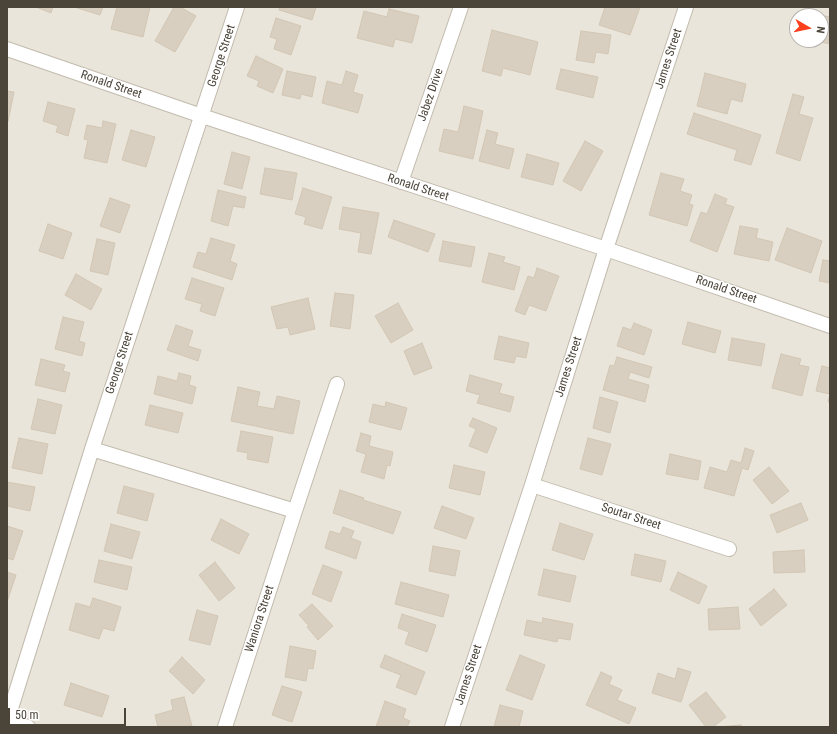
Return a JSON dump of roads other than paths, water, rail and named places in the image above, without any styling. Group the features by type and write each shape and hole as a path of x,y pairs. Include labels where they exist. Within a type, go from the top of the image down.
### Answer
{"street":[{"name":"George Street","path":"7,721 92,449 237,7"},
{"name":"Jabez Drive","path":"401,182 461,7"},
{"name":"James Street","path":"452,727 532,485 606,249 686,7"},
{"name":"Ronald Street","path":"7,49 202,116 606,249 830,326"},
{"name":"Waniora Street","path":"225,727 338,384"},
{"path":"92,449 295,511"},
{"name":"Soutar Street","path":"532,485 729,548"},
{"path":"7,721 28,727"}]}
